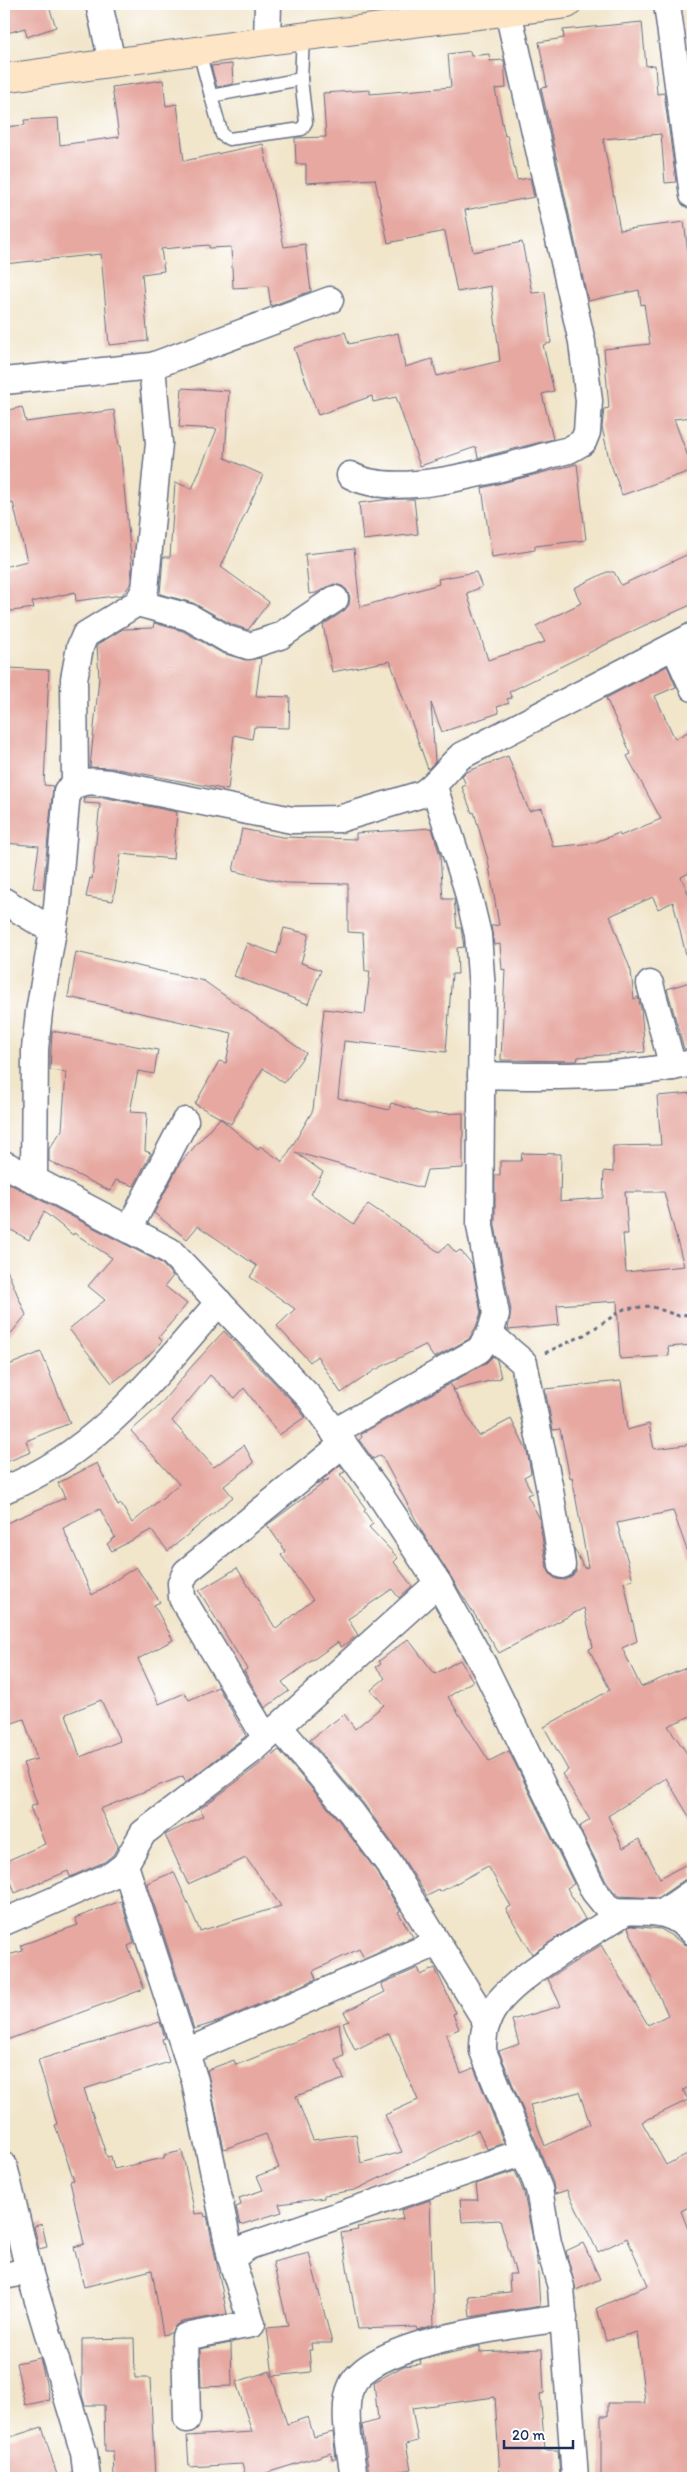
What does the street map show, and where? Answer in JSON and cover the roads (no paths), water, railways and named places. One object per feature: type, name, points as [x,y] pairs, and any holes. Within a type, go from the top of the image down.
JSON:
[{"type":"main road","points":[[4,78],[303,37],[403,14],[567,4]]},
{"type":"street","points":[[99,4],[112,62]]},
{"type":"street","points":[[267,41],[268,4]]},
{"type":"street","points":[[667,4],[693,195]]},
{"type":"street","points":[[350,475],[361,481],[400,486],[446,480],[569,450],[583,442],[587,432],[589,401],[582,342],[491,9]]},
{"type":"street","points":[[4,381],[152,366],[330,300]]},
{"type":"street","points":[[75,784],[74,679],[80,647],[85,635],[137,603],[145,590],[159,443],[152,366]]},
{"type":"street","points":[[137,603],[189,617],[227,640],[249,646],[280,636],[335,599]]},
{"type":"street","points":[[34,1180],[35,1049],[57,907],[66,791],[75,784],[88,780],[109,783],[292,820],[339,819],[422,794],[434,786],[448,767],[461,756],[684,641],[693,688]]},
{"type":"street","points":[[434,786],[466,885],[478,935],[482,990],[480,1226],[496,1314],[490,1334],[479,1350],[339,1438],[186,1572],[181,1583],[182,1598],[203,1635],[272,1733],[351,1812],[389,1864],[487,2023]]},
{"type":"street","points":[[4,901],[53,931]]},
{"type":"street","points":[[481,1075],[574,1077],[683,1065],[650,984]]},
{"type":"street","points":[[129,1230],[184,1121]]},
{"type":"street","points":[[4,1164],[170,1251],[310,1398],[438,1583],[484,1666],[594,1891],[607,1907],[614,1911],[664,1912],[681,1920],[693,1932]]},
{"type":"street","points":[[4,1490],[20,1483],[73,1452],[126,1409],[219,1302]]},
{"type":"street","points":[[490,1334],[524,1363],[550,1490],[562,1565]]},
{"type":"street","points":[[4,1922],[112,1875],[125,1865],[143,1833],[272,1733],[438,1583]]},
{"type":"street","points":[[125,1865],[195,2081],[231,2258],[252,2324],[185,2337],[187,2419]]},
{"type":"street","points":[[664,1912],[693,1892]]},
{"type":"street","points":[[575,2478],[561,2287],[548,2243],[539,2189],[483,2051],[484,2030],[495,2006],[522,1980],[626,1912]]},
{"type":"street","points":[[186,2052],[437,1943]]},
{"type":"street","points":[[231,2258],[249,2246],[524,2152]]},
{"type":"street","points":[[4,2166],[29,2271],[84,2453],[87,2478]]},
{"type":"street","points":[[4,2276],[29,2271]]},
{"type":"street","points":[[354,2478],[348,2430],[348,2394],[360,2374],[388,2355],[458,2334],[564,2318]]},
{"type":"lane","points":[[199,51],[222,135],[229,139],[302,129],[306,122],[301,79],[303,37]]},
{"type":"lane","points":[[211,96],[301,79]]}]
